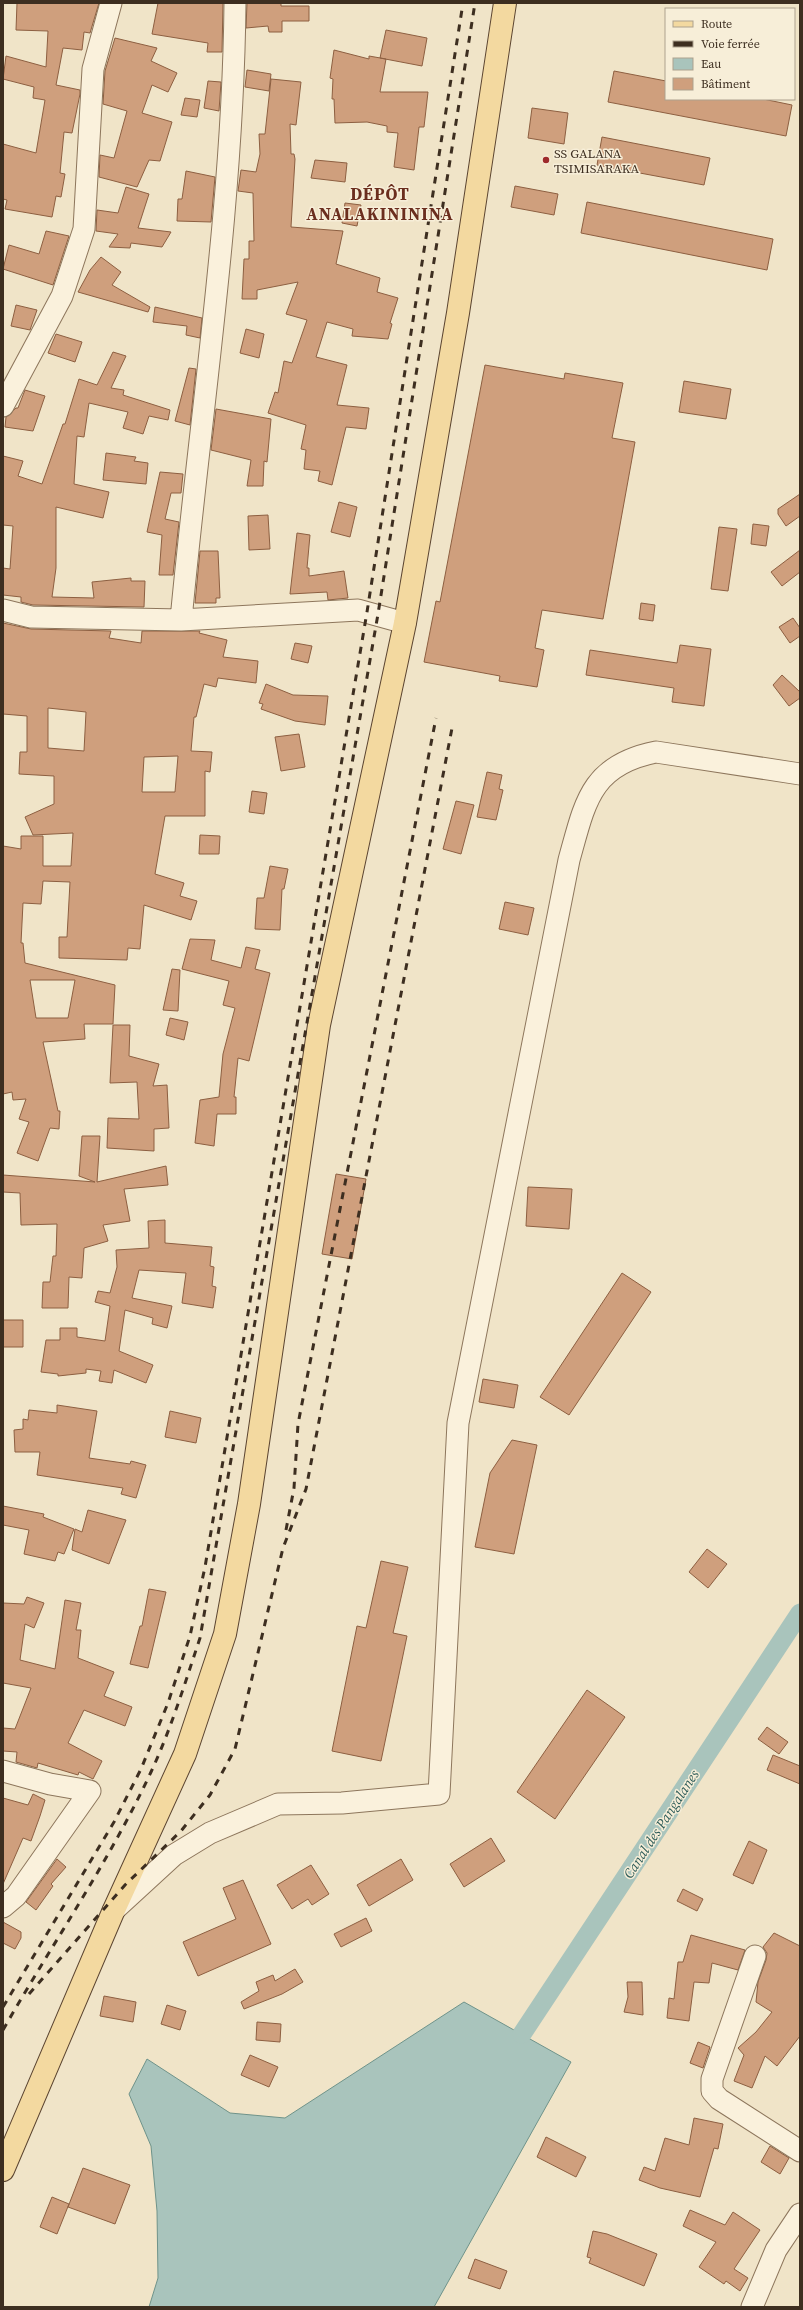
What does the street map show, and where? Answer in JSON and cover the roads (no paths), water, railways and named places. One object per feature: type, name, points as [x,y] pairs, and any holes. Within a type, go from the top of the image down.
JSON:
[{"type":"main road","points":[[3,2170],[113,1912],[185,1754],[225,1634],[249,1504],[319,1024],[405,623],[458,313],[506,3]]},
{"type":"street","points":[[3,406],[62,296],[84,229],[93,69],[111,3]]},
{"type":"street","points":[[181,620],[212,338],[232,116],[235,3]]},
{"type":"street","points":[[3,610],[31,617],[181,620],[358,610],[405,623]]},
{"type":"street","points":[[113,1912],[174,1855],[210,1834],[278,1804],[342,1803],[439,1794],[458,1423],[569,860],[588,797],[600,781],[616,767],[633,757],[656,752],[800,774]]},
{"type":"street","points":[[3,1771],[50,1784],[90,1791],[16,1896],[3,1906]]},
{"type":"street","points":[[755,1956],[712,2079],[712,2091],[718,2099],[800,2151]]},
{"type":"street","points":[[752,2307],[776,2250],[800,2214]]},
{"type":"water","points":[[464,2002],[571,2062],[434,2307],[149,2307],[158,2278],[157,2211],[151,2146],[129,2094],[147,2059],[230,2113],[285,2118]]},
{"type":"waterway","name":"Canal des Pangalanes","points":[[522,2034],[800,1613]]},
{"type":"railway","points":[[3,2007],[114,1822],[141,1769],[168,1703],[190,1636],[205,1567],[367,612],[463,3]]},
{"type":"railway","points":[[3,2030],[99,1871],[135,1805],[165,1739],[200,1638],[378,614],[475,3]]},
{"type":"railway","points":[[286,1530],[294,1488],[298,1424],[436,718]]},
{"type":"railway","points":[[29,1994],[125,1885],[181,1831],[210,1795],[235,1749],[283,1548],[306,1489],[453,723]]},
{"type":"place","name":"SS GALANA TSIMISARAKA","points":[[546,160]]},
{"type":"district","name":"DÉPÔT ANALAKINININA","points":[[380,204]]}]
